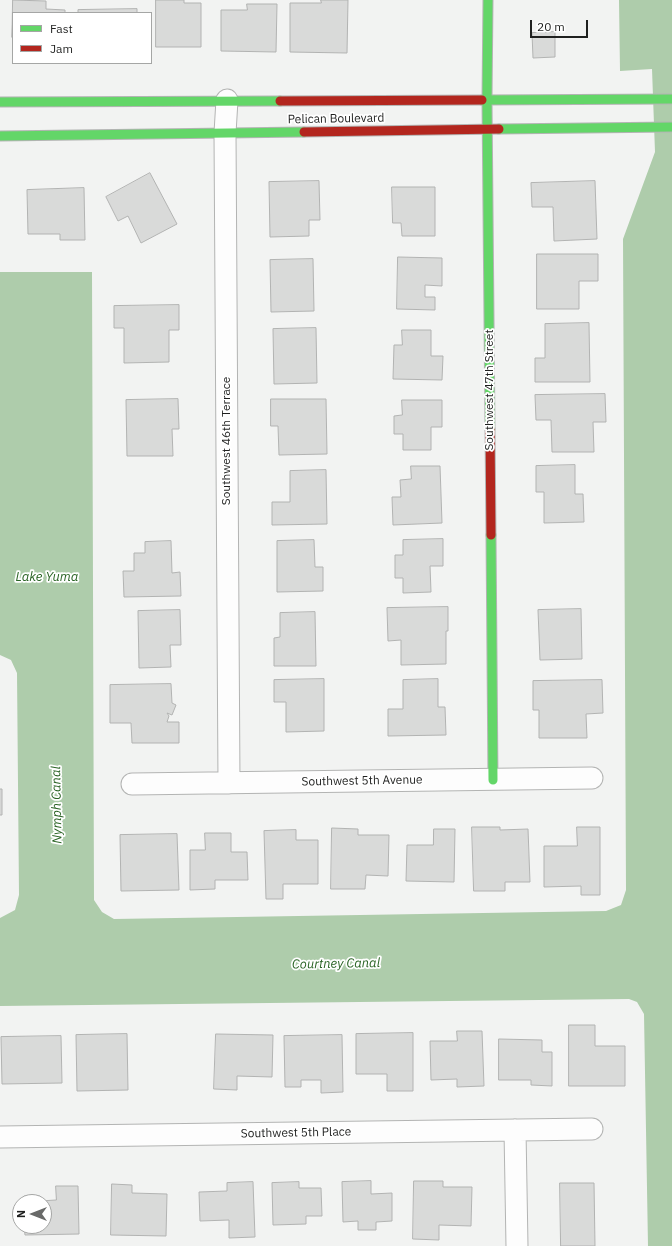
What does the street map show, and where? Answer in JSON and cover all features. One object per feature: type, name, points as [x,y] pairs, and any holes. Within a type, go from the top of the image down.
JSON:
[{"type":"street","name":"Southwest 47th Street","points":[[488,0],[487,100],[493,780]]},
{"type":"street","name":"Pelican Boulevard","points":[[0,102],[672,99]]},
{"type":"street","name":"Southwest 46th Terrace","points":[[227,100],[225,133],[230,782]]},
{"type":"street","name":"Pelican Boulevard","points":[[0,136],[488,128],[672,127]]},
{"type":"street","name":"Southwest 5th Avenue","points":[[132,784],[592,778]]},
{"type":"street","name":"Southwest 5th Place","points":[[0,1137],[592,1129]]},
{"type":"street","points":[[515,1130],[517,1246]]},
{"type":"water","points":[[619,0],[672,0],[672,1246],[648,1246],[644,1014],[637,1002],[629,999],[0,1006],[0,918],[15,910],[19,895],[17,673],[11,660],[0,655],[0,272],[92,272],[94,900],[102,912],[114,919],[606,911],[621,905],[626,890],[623,239],[655,152],[652,69],[620,71]]},
{"type":"building","points":[[13,0],[46,1],[46,9],[65,10],[65,12],[13,12]]},
{"type":"building","points":[[156,0],[184,0],[184,3],[201,3],[201,47],[156,47]]},
{"type":"building","points":[[321,0],[348,0],[347,53],[290,52],[290,3],[321,3]]},
{"type":"building","points":[[247,4],[277,4],[276,52],[221,51],[221,10],[247,10]]},
{"type":"building","points":[[137,9],[137,12],[78,12],[78,10]]},
{"type":"building","points":[[555,32],[555,57],[533,58],[532,33]]},
{"type":"building","points":[[150,173],[177,224],[141,243],[128,216],[118,221],[106,197]]},
{"type":"building","points":[[319,181],[320,220],[309,220],[309,236],[270,237],[269,182]]},
{"type":"building","points":[[595,181],[597,239],[554,241],[553,207],[532,207],[531,183]]},
{"type":"building","points":[[392,187],[435,187],[435,236],[402,236],[401,223],[393,223]]},
{"type":"building","points":[[84,188],[85,240],[60,240],[60,234],[28,234],[27,190]]},
{"type":"building","points":[[537,254],[598,254],[598,281],[579,281],[579,309],[537,309]]},
{"type":"building","points":[[398,257],[442,258],[442,286],[425,285],[425,297],[435,297],[435,310],[397,309]]},
{"type":"building","points":[[313,259],[314,311],[271,312],[270,260]]},
{"type":"building","points":[[179,305],[179,330],[169,330],[169,362],[124,363],[124,328],[114,328],[114,306]]},
{"type":"building","points":[[589,323],[590,382],[535,382],[535,358],[545,358],[545,324]]},
{"type":"building","points":[[316,328],[317,383],[274,384],[273,329]]},
{"type":"building","points":[[402,330],[431,330],[431,356],[443,356],[442,380],[393,379],[394,345],[402,345]]},
{"type":"building","points":[[605,394],[606,422],[593,422],[594,452],[552,452],[551,420],[536,420],[535,395]]},
{"type":"building","points":[[178,399],[179,429],[172,429],[173,456],[127,456],[126,400]]},
{"type":"building","points":[[271,399],[326,399],[327,454],[279,455],[278,426],[271,426]]},
{"type":"building","points":[[402,400],[442,400],[442,427],[431,427],[431,450],[403,450],[403,434],[394,434],[394,416],[402,415]]},
{"type":"building","points":[[575,465],[575,494],[583,494],[584,522],[544,523],[544,492],[536,492],[536,466]]},
{"type":"building","points":[[411,466],[440,466],[442,523],[393,525],[392,497],[401,497],[400,480],[411,479]]},
{"type":"building","points":[[326,470],[327,524],[272,525],[272,502],[290,502],[290,471]]},
{"type":"building","points":[[443,539],[443,566],[430,566],[431,592],[403,593],[403,578],[395,578],[395,555],[403,555],[403,540]]},
{"type":"building","points":[[314,540],[315,567],[323,567],[323,591],[277,592],[277,541]]},
{"type":"building","points":[[171,541],[172,573],[180,572],[181,596],[124,597],[123,571],[134,571],[134,553],[145,553],[145,542]]},
{"type":"building","points":[[448,607],[446,664],[401,665],[401,640],[388,641],[387,608]]},
{"type":"building","points":[[581,609],[582,659],[540,660],[538,610]]},
{"type":"building","points":[[180,610],[181,645],[170,645],[171,667],[139,668],[138,611]]},
{"type":"building","points":[[315,612],[316,666],[274,666],[274,638],[280,637],[280,613]]},
{"type":"building","points":[[324,679],[324,731],[286,732],[286,702],[274,702],[274,680]]},
{"type":"building","points":[[438,679],[438,707],[445,707],[446,735],[388,736],[388,709],[403,709],[403,680]]},
{"type":"building","points":[[602,680],[603,713],[586,714],[587,738],[539,738],[539,710],[533,710],[533,681]]},
{"type":"building","points":[[171,684],[172,703],[176,705],[172,715],[167,713],[169,716],[167,722],[179,722],[179,743],[132,743],[131,723],[110,723],[110,685]]},
{"type":"building","points":[[0,789],[2,789],[2,815],[0,815]]},
{"type":"building","points":[[472,827],[500,827],[500,830],[528,829],[530,882],[505,882],[505,891],[474,891]]},
{"type":"building","points":[[577,827],[600,827],[600,895],[581,895],[581,886],[544,887],[544,846],[577,846]]},
{"type":"building","points":[[332,828],[358,829],[358,835],[389,835],[388,876],[366,875],[365,889],[331,889]]},
{"type":"building","points":[[434,829],[455,829],[454,882],[406,881],[407,845],[433,845]]},
{"type":"building","points":[[296,830],[296,840],[318,840],[318,884],[283,884],[283,899],[266,899],[264,831]]},
{"type":"building","points":[[205,833],[231,833],[231,852],[247,852],[248,880],[215,880],[215,889],[190,890],[190,850],[205,850]]},
{"type":"building","points":[[177,834],[179,890],[121,891],[120,835]]},
{"type":"building","points":[[569,1025],[595,1025],[595,1046],[625,1046],[625,1086],[569,1086]]},
{"type":"building","points":[[457,1031],[482,1031],[484,1086],[457,1087],[457,1079],[431,1080],[430,1041],[457,1041]]},
{"type":"building","points":[[413,1033],[413,1091],[387,1091],[387,1074],[356,1074],[356,1034]]},
{"type":"building","points":[[127,1034],[128,1090],[77,1091],[76,1035]]},
{"type":"building","points":[[216,1034],[273,1035],[272,1077],[237,1076],[237,1090],[214,1089]]},
{"type":"building","points":[[342,1035],[343,1092],[321,1093],[321,1080],[301,1080],[301,1087],[285,1087],[284,1036]]},
{"type":"building","points":[[61,1036],[62,1083],[2,1084],[1,1037]]},
{"type":"building","points":[[499,1039],[542,1040],[542,1052],[552,1052],[552,1086],[531,1085],[531,1080],[499,1080]]},
{"type":"building","points":[[371,1181],[371,1194],[392,1193],[392,1221],[376,1222],[376,1230],[358,1230],[358,1221],[343,1222],[342,1182]]},
{"type":"building","points":[[414,1181],[443,1181],[443,1187],[472,1187],[471,1226],[439,1225],[439,1240],[413,1239]]},
{"type":"building","points":[[253,1182],[255,1237],[229,1238],[229,1220],[200,1221],[199,1192],[227,1191],[227,1183]]},
{"type":"building","points":[[299,1182],[299,1188],[321,1188],[322,1216],[306,1216],[306,1224],[273,1225],[272,1183]]},
{"type":"building","points":[[560,1183],[594,1183],[595,1246],[561,1246]]},
{"type":"building","points":[[112,1184],[132,1185],[132,1193],[167,1194],[166,1236],[111,1235]]},
{"type":"building","points":[[56,1186],[78,1186],[79,1234],[25,1235],[52,1234],[52,1200],[56,1200]]},
{"type":"traffic: fast","points":[[488,0],[487,100],[490,429]]},
{"type":"traffic: fast","points":[[482,100],[672,99]]},
{"type":"traffic: fast","points":[[0,102],[280,101]]},
{"type":"traffic: fast","points":[[499,129],[672,127]]},
{"type":"traffic: fast","points":[[0,136],[304,132]]},
{"type":"traffic: fast","points":[[491,535],[493,780]]},
{"type":"traffic: jam","points":[[280,101],[482,100]]},
{"type":"traffic: jam","points":[[304,132],[499,129]]},
{"type":"traffic: jam","points":[[490,429],[491,535]]},
{"type":"water label","name":"Lake Yuma","points":[[47,577]]},
{"type":"water label","name":"Nymph Canal","points":[[57,805]]},
{"type":"water label","name":"Courtney Canal","points":[[336,964]]}]
